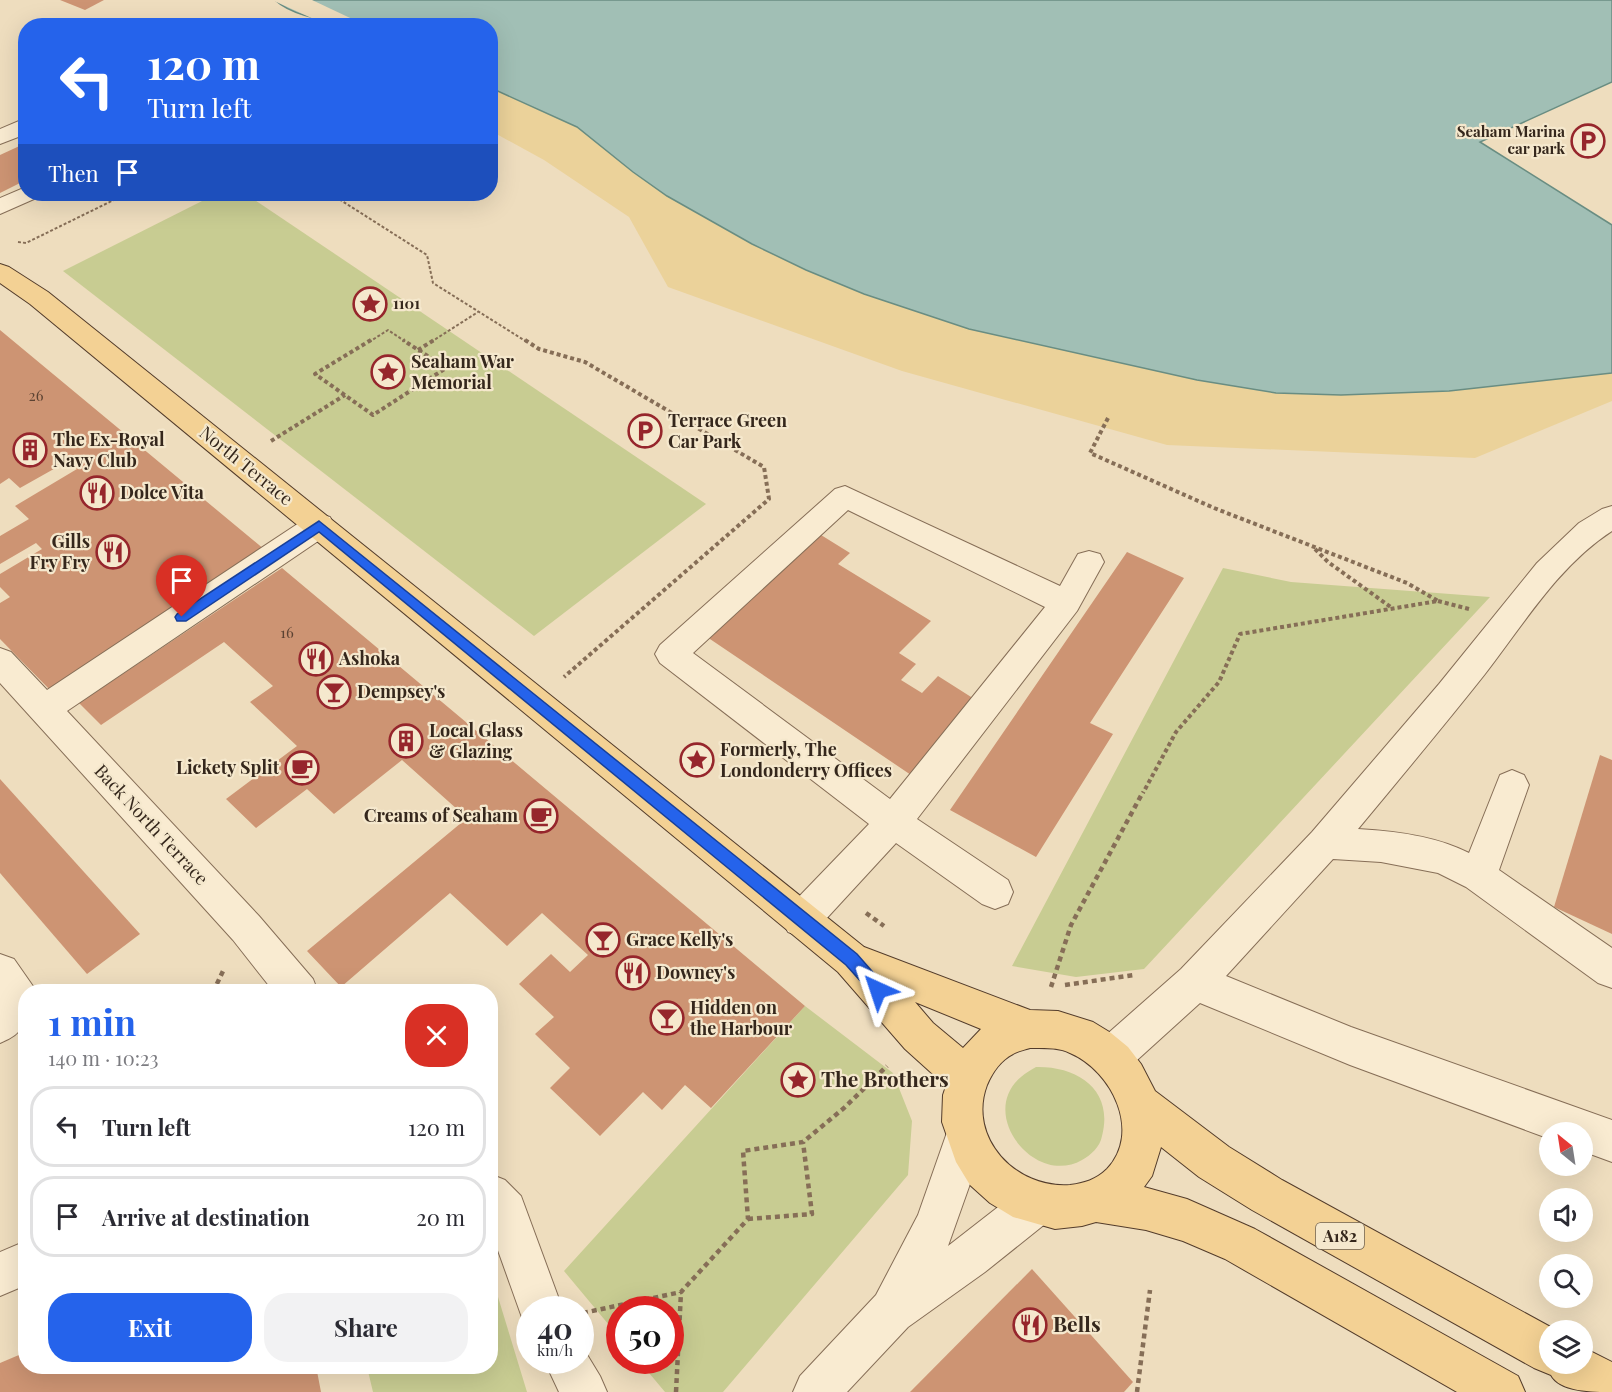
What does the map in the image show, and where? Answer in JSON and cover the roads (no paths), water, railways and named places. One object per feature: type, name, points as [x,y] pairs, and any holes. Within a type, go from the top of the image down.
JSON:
[{"type":"main road","name":"North Terrace","points":[[0,272],[39,298],[851,959],[919,1036],[968,1078]]},
{"type":"main road","name":"North Terrace","points":[[851,959],[1030,1029]]},
{"type":"main road","points":[[1030,1029],[1058,1030],[1086,1040],[1111,1057],[1128,1079],[1140,1105],[1142,1133],[1137,1161],[1122,1184],[1097,1201],[1068,1209],[1035,1205],[1005,1191],[980,1165],[966,1136],[961,1106],[968,1078],[982,1054],[1004,1037],[1030,1029]]},
{"type":"main road","name":"A182","points":[[1140,1105],[1214,1162],[1267,1195],[1539,1347]]},
{"type":"main road","points":[[1097,1201],[1146,1209],[1187,1220],[1240,1244],[1502,1392]]},
{"type":"main road","points":[[1588,1374],[1612,1387]]},
{"type":"street","points":[[0,137],[18,129]]},
{"type":"street","points":[[0,207],[18,198]]},
{"type":"street","points":[[995,892],[894,822],[670,654],[845,496],[1066,603]]},
{"type":"street","points":[[1111,1057],[1195,982],[1325,843],[1451,693],[1548,571],[1590,531],[1612,517]]},
{"type":"street","points":[[44,709],[319,525]]},
{"type":"street","points":[[801,920],[894,822],[1066,603],[1089,562]]},
{"type":"street","name":"Back North Terrace","points":[[0,661],[246,928],[292,984]]},
{"type":"street","points":[[1479,876],[1512,785]]},
{"type":"street","points":[[1325,843],[1381,846],[1444,858],[1479,876],[1612,970]]},
{"type":"street","points":[[0,972],[18,995]]},
{"type":"street","points":[[1195,982],[1350,1046],[1612,1141]]},
{"type":"street","points":[[0,1024],[18,1003]]},
{"type":"street","points":[[892,1311],[936,1225],[966,1136]]},
{"type":"street","points":[[498,1203],[506,1211],[536,1296]]},
{"type":"street","points":[[816,1392],[892,1311],[970,1257],[1035,1205]]},
{"type":"street","points":[[0,1274],[18,1266]]},
{"type":"street","points":[[574,1374],[584,1392]]},
{"type":"water","points":[[275,0],[1612,0],[1612,82],[1480,142],[1612,225],[1612,373],[1449,391],[1341,395],[1276,393],[1197,380],[969,329],[864,294],[752,244],[667,196],[577,127],[498,91],[498,18],[314,18],[293,11]]},
{"type":"place","name":"Seaham Marina car park","points":[[1588,141]]},
{"type":"place","name":"1101","points":[[370,304]]},
{"type":"place","name":"Seaham War Memorial","points":[[388,372]]},
{"type":"place","name":"Terrace Green Car Park","points":[[645,431]]},
{"type":"place","name":"The Ex-Royal Navy Club","points":[[30,450]]},
{"type":"place","name":"Dolce Vita","points":[[97,493]]},
{"type":"place","name":"Gills Fry Fry","points":[[113,552]]},
{"type":"place","name":"Ashoka","points":[[316,659]]},
{"type":"place","name":"Dempsey's","points":[[334,692]]},
{"type":"place","name":"Local Glass & Glazing","points":[[406,741]]},
{"type":"place","name":"Formerly, The Londonderry Offices","points":[[697,760]]},
{"type":"place","name":"Lickety Split","points":[[302,768]]},
{"type":"place","name":"Creams of Seaham","points":[[541,816]]},
{"type":"place","name":"Grace Kelly's","points":[[603,940]]},
{"type":"place","name":"Downey's","points":[[633,973]]},
{"type":"place","name":"Hidden on the Harbour","points":[[667,1018]]},
{"type":"place","name":"The Brothers","points":[[798,1080]]},
{"type":"place","name":"Bells","points":[[1030,1325]]}]
